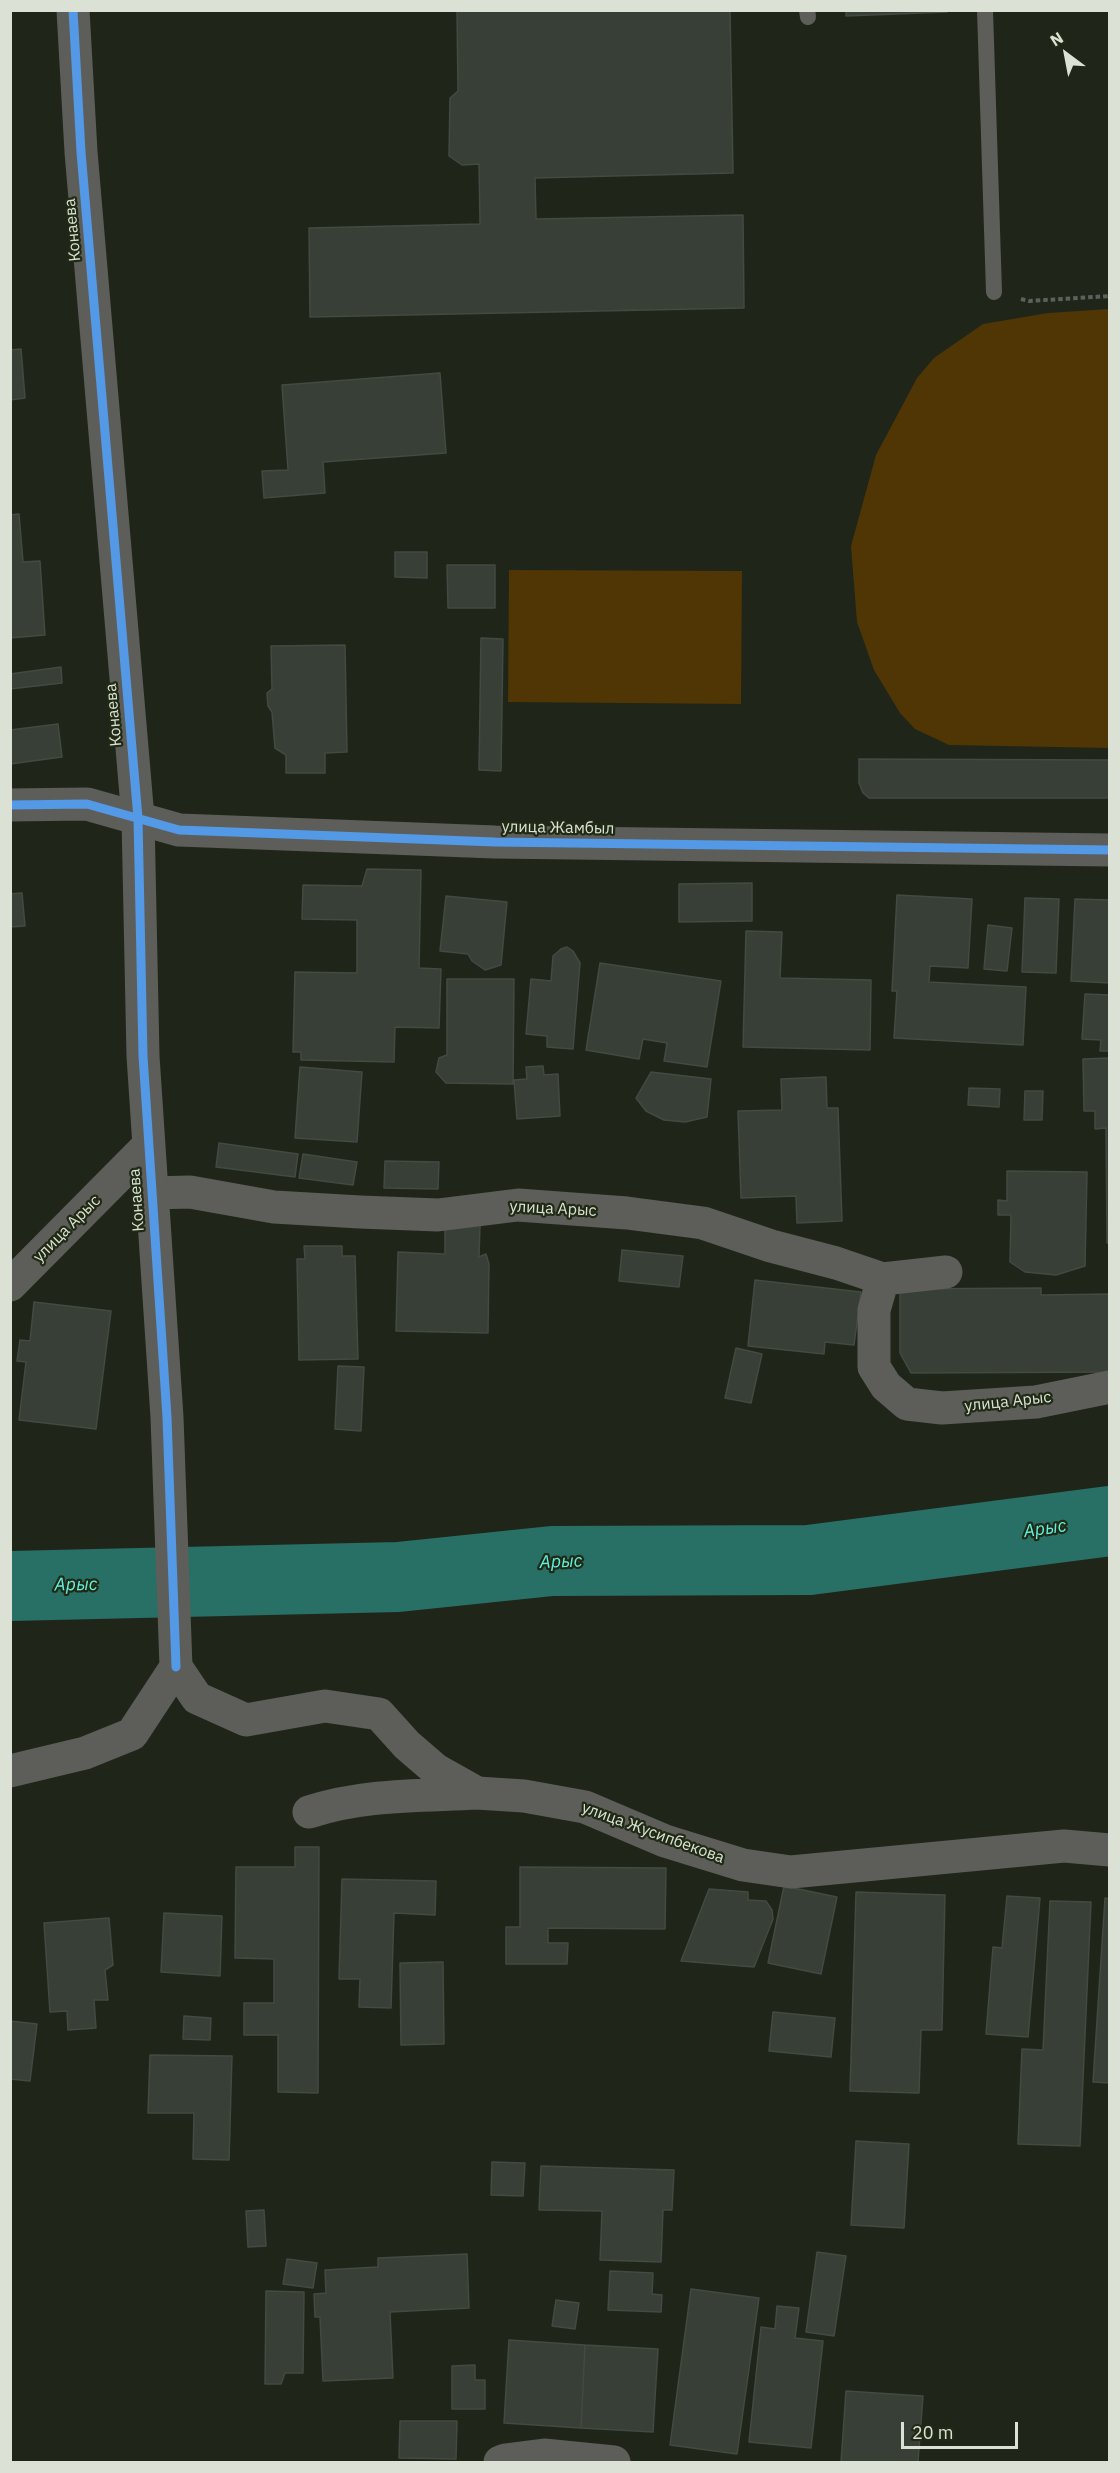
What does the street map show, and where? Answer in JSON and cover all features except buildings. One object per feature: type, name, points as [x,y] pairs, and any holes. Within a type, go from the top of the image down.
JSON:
[{"type":"street","name":"Конаева","points":[[73,10],[81,152],[138,818],[142,1056],[167,1418],[176,1667]]},
{"type":"street","name":"улица Жамбыл","points":[[10,805],[87,804],[179,830],[495,842],[1110,850]]},
{"type":"street","name":"улица Арыс","points":[[10,1285],[148,1146]]},
{"type":"street","name":"улица Арыс","points":[[151,1193],[190,1192],[274,1207],[360,1212],[438,1215],[518,1205],[627,1213],[703,1223],[883,1279],[946,1272]]},
{"type":"street","name":"улица Арыс","points":[[883,1279],[874,1310],[874,1367],[886,1386],[907,1404],[942,1408],[1036,1402],[1110,1388]]},
{"type":"street","points":[[10,1771],[85,1753],[132,1734],[176,1667]]},
{"type":"street","name":"улица Жусипбекова","points":[[176,1667],[196,1698],[246,1720],[325,1706],[379,1714],[407,1745],[436,1770],[477,1793],[524,1796],[585,1807],[665,1841],[742,1865],[791,1872],[1064,1846],[1110,1850]]},
{"type":"street","points":[[309,1812],[332,1804],[368,1798],[477,1793]]},
{"type":"street","points":[[500,2463],[505,2460],[544,2455],[614,2463]]},
{"type":"lane","points":[[985,10],[994,292]]},
{"type":"path","points":[[994,292],[1029,301],[1110,296]]},
{"type":"shaded area","points":[[1109,309],[1109,748],[949,745],[915,729],[900,713],[874,670],[857,622],[851,546],[876,455],[917,378],[934,358],[983,324],[1048,313]]},
{"type":"shaded area","points":[[509,570],[742,571],[741,704],[508,702]]},
{"type":"waterway","name":"Арыс","points":[[10,1586],[398,1577],[552,1561],[809,1560],[1110,1521]]},
{"type":"cycle path","points":[[73,10],[81,152],[138,818],[143,1056],[167,1417],[176,1667]]},
{"type":"cycle path","points":[[10,805],[87,804],[179,830],[495,842],[1110,850]]}]
